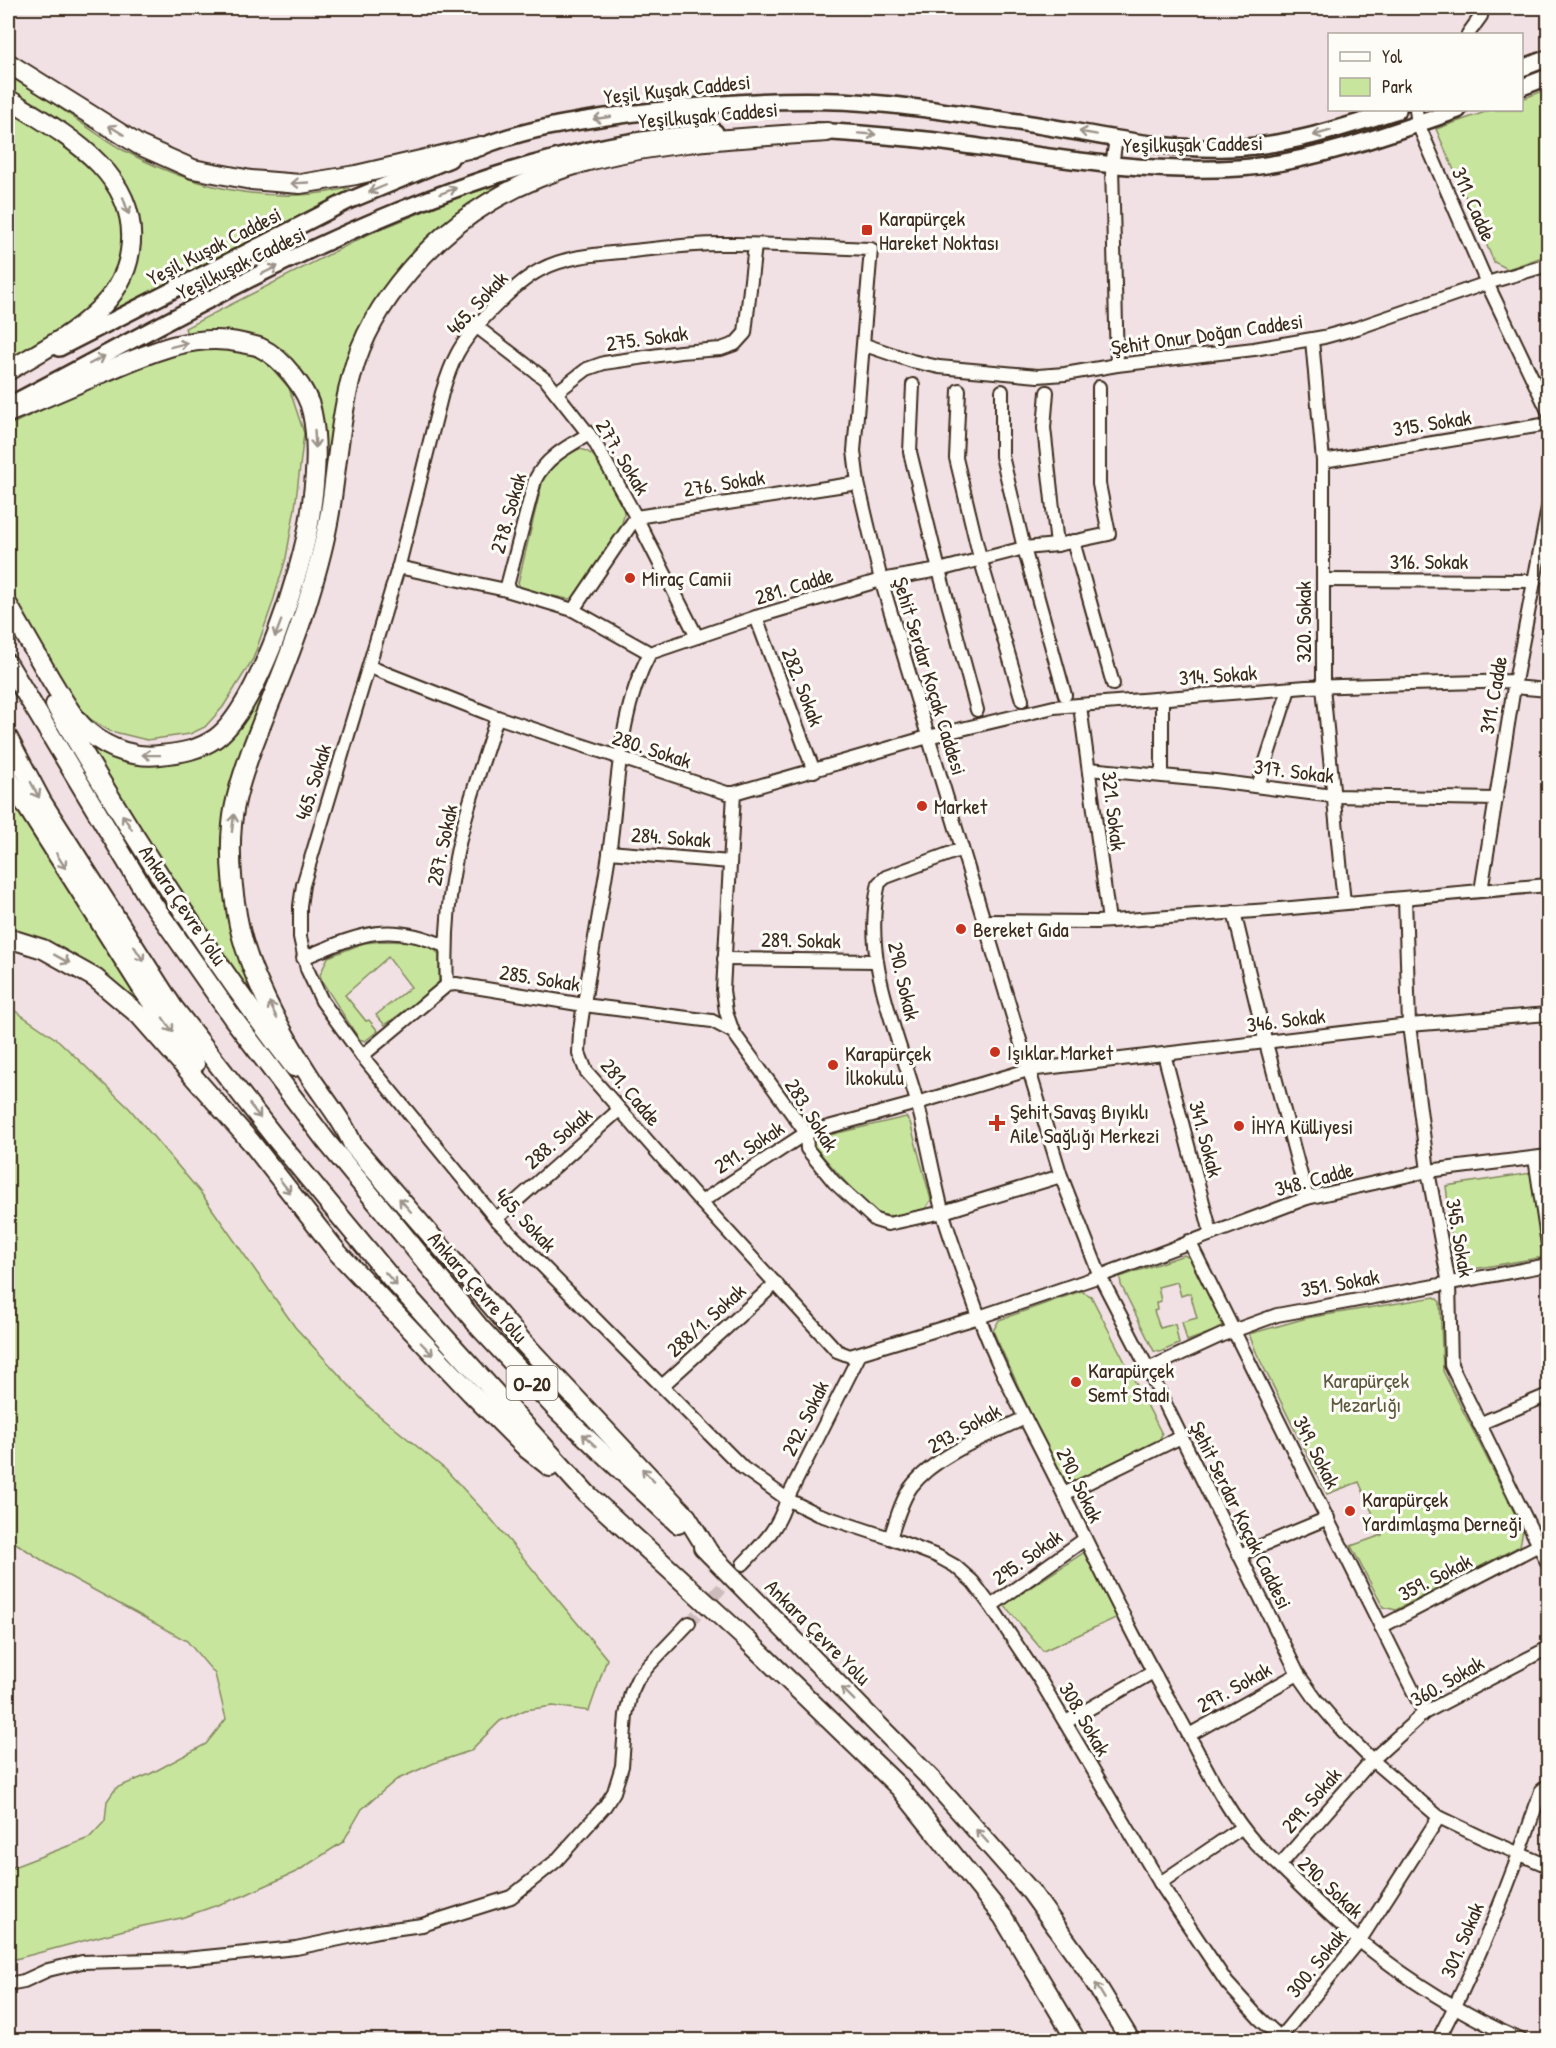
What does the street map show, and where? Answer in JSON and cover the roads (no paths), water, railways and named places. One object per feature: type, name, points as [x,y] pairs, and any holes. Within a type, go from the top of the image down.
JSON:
[{"type":"highway","points":[[8,63],[139,145],[194,169],[251,180],[300,184],[356,175],[481,146]]},
{"type":"highway","points":[[8,99],[77,145],[107,171],[125,202],[132,237],[124,275],[97,312],[8,373]]},
{"type":"highway","points":[[353,1145],[346,1128],[311,1078],[278,1022],[253,969],[237,919],[231,869],[232,823],[243,774],[266,711],[298,636],[318,571],[330,513],[343,415],[352,370],[370,326],[396,286],[440,238],[473,212],[520,185],[580,162],[622,152],[705,141],[827,132]]},
{"type":"highway","points":[[8,413],[153,352],[186,343],[212,340],[234,342],[261,348],[291,372],[304,391],[312,411],[316,443],[310,518],[289,600],[259,677],[242,711],[217,737],[187,752],[150,756],[121,752],[90,734],[66,704],[8,605]]},
{"type":"highway","points":[[8,623],[98,778],[248,1008],[353,1145],[522,1341],[687,1518],[710,1554]]},
{"type":"highway","name":"Ankara Çevre Yolu","points":[[8,664],[148,897],[232,1017],[326,1141],[488,1336],[558,1410],[710,1554],[933,1781],[1031,1892],[1088,1971],[1130,2040]]},
{"type":"highway","name":"O-20","points":[[8,738],[42,802],[173,1007],[276,1139],[390,1278],[587,1494],[749,1642],[899,1787],[1003,1917],[1076,2040]]},
{"type":"highway","points":[[8,777],[143,990],[251,1142],[338,1253],[401,1322],[527,1449],[587,1494]]},
{"type":"highway","points":[[8,938],[43,949],[95,978],[139,1015],[251,1142]]},
{"type":"main road","points":[[1523,67],[1548,58]]},
{"type":"main road","points":[[1523,86],[1548,77]]},
{"type":"main road","name":"Yeşil Kuşak Caddesi","points":[[8,373],[348,201],[481,146],[567,122],[697,105],[778,100],[891,105],[1116,138],[1207,148],[1270,145],[1320,134],[1395,111]]},
{"type":"main road","name":"Yeşilkuşak Caddesi","points":[[8,406],[271,269],[406,208],[478,181],[610,146],[676,135],[761,130],[827,132],[946,142],[1112,166],[1204,169],[1271,164],[1304,158],[1417,117],[1452,111]]},
{"type":"street","points":[[1469,33],[1481,16],[1482,8]]},
{"type":"street","name":"311. Cadde","points":[[1417,117],[1487,284],[1548,411]]},
{"type":"street","points":[[1116,138],[1112,166],[1116,365]]},
{"type":"street","name":"465. Sokak","points":[[787,1500],[743,1468],[496,1219],[362,1056],[322,1001],[303,958],[299,921],[303,885],[399,567],[442,393],[457,353],[477,327],[528,278],[554,264],[589,255],[708,244],[871,249]]},
{"type":"street","name":"275. Sokak","points":[[556,392],[593,367],[655,356],[729,347],[745,333],[754,244]]},
{"type":"street","name":"Şehit Serdar Koçak Caddesi","points":[[871,249],[865,345],[854,438],[858,483],[881,580],[1028,1070],[1061,1176],[1100,1276],[1298,1674],[1327,1714],[1372,1760],[1439,1816],[1548,1866]]},
{"type":"street","name":"Şehit Onur Doğan Caddesi","points":[[865,345],[924,364],[1014,374],[1065,374],[1116,365],[1243,351],[1312,340],[1358,328],[1487,284],[1548,266]]},
{"type":"street","name":"277. Sokak","points":[[477,327],[530,366],[556,392],[589,434],[602,453],[697,637]]},
{"type":"street","name":"320. Sokak","points":[[1312,340],[1323,461],[1323,687],[1344,903]]},
{"type":"street","points":[[913,385],[910,452],[977,710]]},
{"type":"street","name":"281. Cadde","points":[[860,1354],[850,1356],[837,1351],[593,1081],[582,1062],[579,1053],[584,1005],[629,709],[650,653],[756,617],[881,580],[939,570],[1024,548],[1057,545],[1109,534],[1099,484],[1099,387]]},
{"type":"street","points":[[959,390],[956,458],[980,558],[1022,700]]},
{"type":"street","points":[[1002,391],[1002,456],[1024,548],[1065,694]]},
{"type":"street","points":[[1047,392],[1044,428],[1057,545]]},
{"type":"street","name":"315. Sokak","points":[[1323,461],[1548,424]]},
{"type":"street","name":"278. Sokak","points":[[506,590],[539,472],[551,459],[589,434]]},
{"type":"street","name":"276. Sokak","points":[[636,517],[858,483]]},
{"type":"street","name":"311. Cadde","points":[[1481,891],[1514,684],[1548,508]]},
{"type":"street","points":[[573,610],[636,517]]},
{"type":"street","points":[[1072,541],[1113,684]]},
{"type":"street","points":[[399,567],[506,590],[573,610],[650,653]]},
{"type":"street","name":"316. Sokak","points":[[1323,580],[1534,581]]},
{"type":"street","name":"282. Sokak","points":[[756,617],[814,771]]},
{"type":"street","name":"280. Sokak","points":[[370,667],[497,717],[716,790],[734,793],[928,737]]},
{"type":"street","name":"314. Sokak","points":[[928,737],[1054,707],[1289,689],[1514,684],[1548,690]]},
{"type":"street","points":[[1258,786],[1289,689]]},
{"type":"street","points":[[1162,699],[1162,776]]},
{"type":"street","name":"321. Sokak","points":[[1080,706],[1109,921]]},
{"type":"street","name":"287. Sokak","points":[[447,985],[445,946],[456,855],[497,717]]},
{"type":"street","name":"317. Sokak","points":[[1089,769],[1333,796],[1496,799]]},
{"type":"street","name":"283. Sokak","points":[[734,793],[723,999],[733,1032],[806,1133],[807,1149],[834,1182],[875,1220],[888,1224],[943,1212],[1061,1176]]},
{"type":"street","name":"290. Sokak","points":[[962,849],[879,882],[874,939],[876,961],[917,1103],[943,1212],[979,1317],[1025,1418],[1153,1672],[1241,1828],[1360,1940],[1409,1978],[1455,2008],[1521,2040]]},
{"type":"street","name":"284. Sokak","points":[[609,852],[730,861]]},
{"type":"street","points":[[985,921],[1109,921],[1548,885]]},
{"type":"street","name":"345. Sokak","points":[[1405,898],[1409,1025],[1428,1171],[1449,1284],[1451,1365],[1548,1564]]},
{"type":"street","points":[[1234,912],[1307,1198]]},
{"type":"street","points":[[303,958],[344,941],[380,932],[408,932],[427,937],[445,946]]},
{"type":"street","name":"289. Sokak","points":[[724,958],[876,961]]},
{"type":"street","name":"285. Sokak","points":[[447,985],[456,984],[584,1005],[712,1020],[733,1032]]},
{"type":"street","points":[[362,1056],[447,985]]},
{"type":"street","points":[[712,1020],[720,1009],[723,999]]},
{"type":"street","name":"346. Sokak","points":[[1028,1070],[1409,1025],[1548,1014]]},
{"type":"street","name":"341. Sokak","points":[[1164,1054],[1210,1233]]},
{"type":"street","name":"291. Sokak","points":[[701,1203],[806,1133],[1028,1070]]},
{"type":"street","name":"288. Sokak","points":[[496,1219],[619,1110]]},
{"type":"street","name":"348. Cadde","points":[[1100,1276],[1307,1198],[1428,1171],[1548,1156]]},
{"type":"street","points":[[1534,1158],[1548,1245]]},
{"type":"street","name":"349. Sokak","points":[[1189,1241],[1329,1518],[1424,1713]]},
{"type":"street","name":"351. Sokak","points":[[1148,1369],[1235,1330],[1277,1315],[1548,1265]]},
{"type":"street","points":[[860,1354],[1100,1276]]},
{"type":"street","name":"288/1. Sokak","points":[[662,1386],[776,1283]]},
{"type":"street","name":"292. Sokak","points":[[743,1564],[775,1530],[787,1500],[860,1354]]},
{"type":"street","points":[[1479,1424],[1548,1395]]},
{"type":"street","name":"293. Sokak","points":[[890,1538],[904,1500],[910,1488],[920,1477],[951,1455],[1025,1418]]},
{"type":"street","points":[[1064,1494],[1181,1437]]},
{"type":"street","name":"308. Sokak","points":[[787,1500],[817,1514],[937,1556],[955,1566],[973,1582],[1066,1722],[1160,1883],[1227,1983],[1280,2040]]},
{"type":"street","points":[[1239,1555],[1329,1518]]},
{"type":"street","name":"295. Sokak","points":[[991,1606],[1085,1539]]},
{"type":"street","name":"359. Sokak","points":[[1381,1627],[1539,1545]]},
{"type":"street","points":[[8,1984],[24,1981],[48,1970],[82,1962],[185,1959],[296,1948],[378,1931],[422,1925],[511,1897],[556,1861],[605,1806],[614,1792],[622,1766],[627,1704],[631,1693],[643,1671],[689,1623]]},
{"type":"street","name":"360. Sokak","points":[[1372,1760],[1424,1713],[1548,1648]]},
{"type":"street","points":[[1066,1722],[1153,1672]]},
{"type":"street","name":"297. Sokak","points":[[1189,1735],[1298,1674]]},
{"type":"street","name":"299. Sokak","points":[[1280,1865],[1372,1760]]},
{"type":"street","name":"301. Sokak","points":[[1438,2040],[1455,2008],[1520,1854],[1541,1791],[1548,1785]]},
{"type":"street","name":"300. Sokak","points":[[1280,2040],[1360,1940],[1439,1816]]},
{"type":"street","points":[[1160,1883],[1241,1828]]},
{"type":"tunnel","points":[[689,1623],[737,1571]]},
{"type":"place","name":"Karapürçek Hareket Noktası","points":[[867,230]]},
{"type":"place","name":"Miraç Camii","points":[[630,578]]},
{"type":"place","name":"Market","points":[[922,806]]},
{"type":"place","name":"Bereket Gıda","points":[[961,929]]},
{"type":"place","name":"Işıklar Market","points":[[995,1052]]},
{"type":"place","name":"Karapürçek İlkokulu","points":[[833,1065]]},
{"type":"place","name":"Şehit Savaş Bıyıklı Aile Sağlığı Merkezi","points":[[997,1123]]},
{"type":"place","name":"İHYA Külliyesi","points":[[1239,1126]]},
{"type":"place","name":"Karapürçek Semt Stadı","points":[[1076,1382]]},
{"type":"place","name":"Karapürçek Yardımlaşma Derneği","points":[[1350,1511]]},
{"type":"park label","name":"Karapürçek Mezarlığı","points":[[1366,1392]]}]
